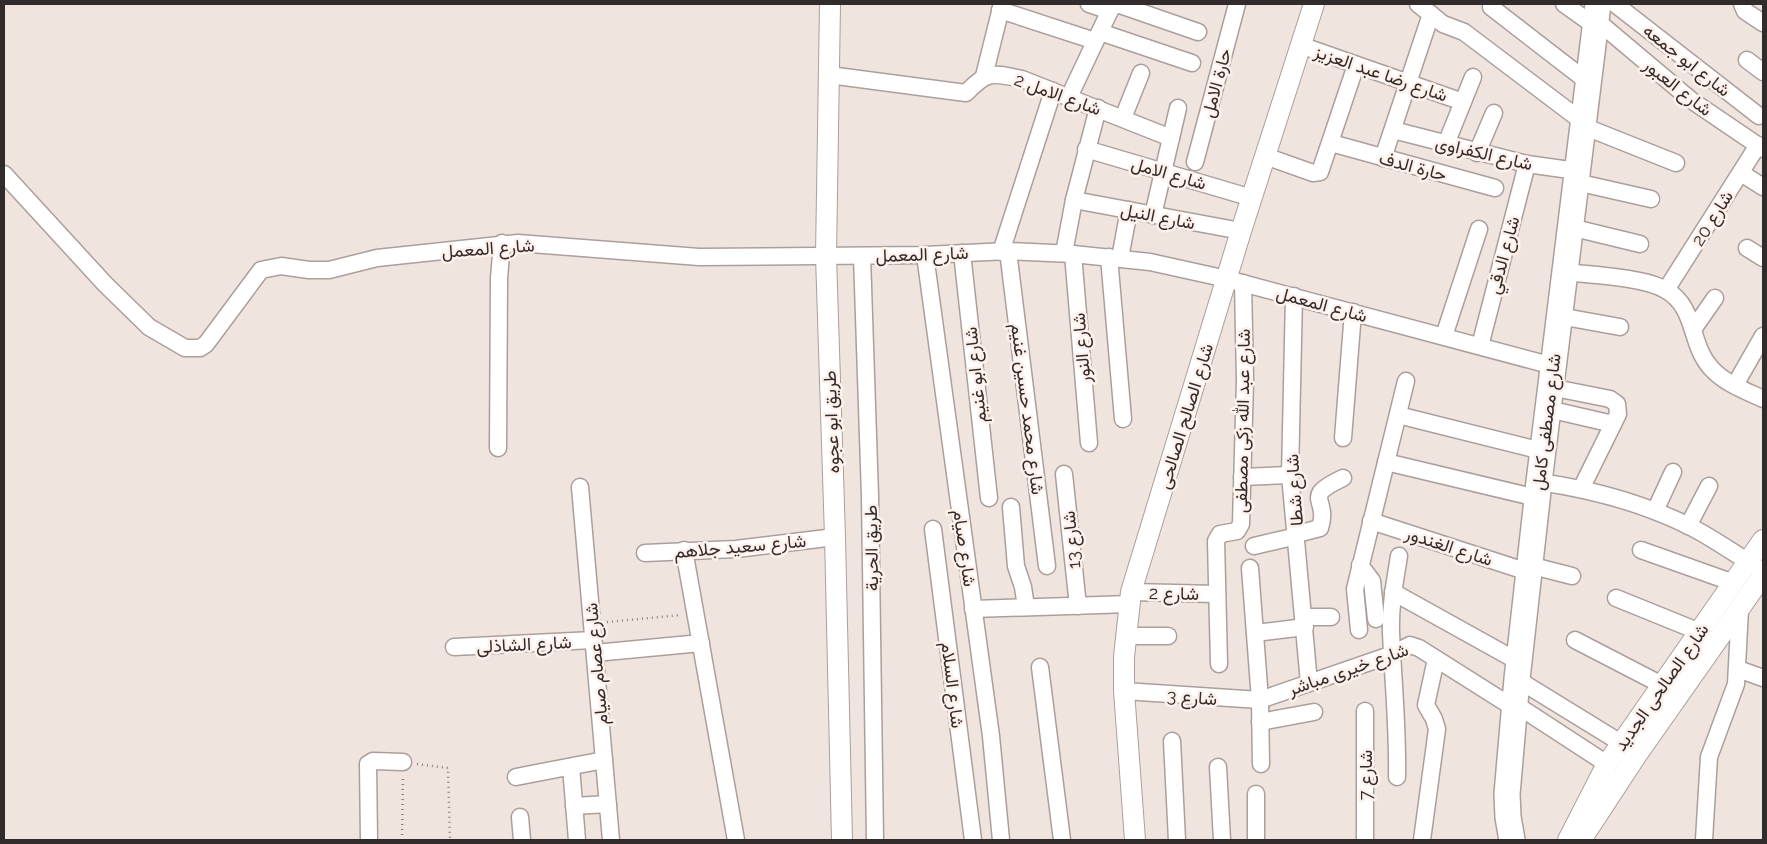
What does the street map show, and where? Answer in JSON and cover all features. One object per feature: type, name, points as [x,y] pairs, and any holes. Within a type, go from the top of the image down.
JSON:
[{"type":"main road","name":"شارع مصطفى كامل","points":[[1512,840],[1507,794],[1514,706],[1542,451],[1596,17]]},
{"type":"street","name":"طريق ابو عجوه","points":[[830,4],[826,256],[842,840]]},
{"type":"street","points":[[1089,4],[1113,6],[1198,32]]},
{"type":"street","name":"حارة الامل","points":[[1195,162],[1238,4]]},
{"type":"street","name":"شارع الصالح الصالحى","points":[[1132,837],[1124,691],[1125,636],[1130,598],[1235,281],[1242,231],[1314,4]]},
{"type":"street","name":"شارع العبور","points":[[1564,4],[1596,17],[1690,100],[1761,147]]},
{"type":"street","name":"شارع ابو جمعه","points":[[1615,4],[1761,113]]},
{"type":"street","points":[[1742,4],[1745,11],[1763,23]]},
{"type":"street","points":[[1069,97],[1113,6]]},
{"type":"street","points":[[829,75],[966,93],[984,76],[1001,7],[1192,63]]},
{"type":"street","points":[[1491,7],[1588,82]]},
{"type":"street","points":[[1383,158],[1408,83],[1425,9],[1443,24],[1464,32],[1583,124],[1676,163]]},
{"type":"street","name":"شارع رضا عبد العزيز","points":[[1300,45],[1463,102]]},
{"type":"street","points":[[1747,60],[1763,72]]},
{"type":"street","points":[[1265,156],[1318,173],[1322,169],[1356,64]]},
{"type":"street","points":[[1123,118],[1141,73]]},
{"type":"street","name":"شارع الامل 2","points":[[984,76],[998,74],[1022,79],[1171,138]]},
{"type":"street","points":[[1446,144],[1473,77]]},
{"type":"street","points":[[1005,252],[1053,91]]},
{"type":"street","name":"شارع النور","points":[[1089,442],[1069,253],[1074,200],[1098,108]]},
{"type":"street","points":[[1153,215],[1178,108]]},
{"type":"street","points":[[1477,153],[1494,113]]},
{"type":"street","points":[[1744,136],[1761,113]]},
{"type":"street","name":"شارع الكفراوى","points":[[1393,130],[1576,177],[1651,199]]},
{"type":"street","name":"حارة الدف","points":[[1331,143],[1495,188]]},
{"type":"street","name":"شارع 20","points":[[1666,290],[1741,173],[1761,147]]},
{"type":"street","name":"شارع الامل","points":[[1086,149],[1252,198]]},
{"type":"street","name":"شارع الدقي","points":[[1480,346],[1527,164]]},
{"type":"street","points":[[1741,173],[1763,187]]},
{"type":"street","name":"شارع المعمل","points":[[4,174],[117,297],[149,327],[185,348],[200,348],[206,344],[261,270],[281,266],[309,270],[329,270],[377,258],[502,243],[536,244],[685,257],[862,256],[1005,252],[1069,253],[1115,258],[1235,281],[1480,346],[1550,387]]},
{"type":"street","name":"شارع النيل","points":[[1074,200],[1242,231]]},
{"type":"street","points":[[1123,419],[1115,258],[1129,210]]},
{"type":"street","points":[[1570,227],[1640,244]]},
{"type":"street","points":[[1444,336],[1479,229]]},
{"type":"street","points":[[498,448],[499,278],[502,243]]},
{"type":"street","points":[[1747,248],[1763,258]]},
{"type":"street","name":"شارع محمد حسين غنيم","points":[[1005,252],[1047,566]]},
{"type":"street","name":"شارع ابو غنيم","points":[[962,253],[989,498]]},
{"type":"street","name":"شارع صيام","points":[[925,255],[991,736],[1001,840]]},
{"type":"street","name":"طريق الحرية","points":[[862,256],[870,496],[875,840]]},
{"type":"street","points":[[1565,272],[1643,282],[1666,290],[1684,306],[1694,328],[1702,356],[1722,378],[1763,399]]},
{"type":"street","name":"شارع عبد الله زكى مصطفى","points":[[1219,664],[1216,541],[1220,534],[1237,530],[1241,524],[1245,381],[1235,281]]},
{"type":"street","name":"شارع شطا","points":[[1294,296],[1290,475],[1297,535],[1308,683]]},
{"type":"street","points":[[1694,328],[1715,298]]},
{"type":"street","points":[[1343,438],[1353,312]]},
{"type":"street","points":[[1559,316],[1620,327]]},
{"type":"street","points":[[1734,385],[1763,336]]},
{"type":"street","points":[[1359,630],[1355,589],[1406,381]]},
{"type":"street","points":[[1550,387],[1613,424]]},
{"type":"street","points":[[1550,387],[1614,401],[1618,409],[1613,424],[1581,489]]},
{"type":"street","points":[[1398,415],[1542,451]]},
{"type":"street","points":[[1386,462],[1538,490],[1581,489],[1655,511],[1688,526],[1758,569]]},
{"type":"street","points":[[1655,511],[1673,472]]},
{"type":"street","name":"شارع 13","points":[[1064,474],[1078,606]]},
{"type":"street","points":[[1242,478],[1290,475]]},
{"type":"street","points":[[1254,546],[1320,528],[1320,493],[1324,487],[1343,478]]},
{"type":"street","points":[[1688,526],[1709,486]]},
{"type":"street","name":"شارع عصام صيام","points":[[580,487],[612,840]]},
{"type":"street","points":[[1011,507],[1016,566],[1023,587],[1026,607]]},
{"type":"street","name":"شارع الغندور","points":[[1371,521],[1529,568],[1572,576]]},
{"type":"street","name":"شارع السلام","points":[[933,529],[974,840]]},
{"type":"street","name":"شارع سعيد جلاهم","points":[[645,553],[684,550],[705,552],[835,537]]},
{"type":"street","name":"شارع الصالحى الجديد","points":[[1581,840],[1636,756],[1740,609],[1758,569],[1763,540]]},
{"type":"street","points":[[684,550],[736,840]]},
{"type":"street","points":[[1641,550],[1734,583]]},
{"type":"street","points":[[1397,777],[1397,708],[1391,631],[1393,592],[1399,556]]},
{"type":"street","points":[[1360,565],[1372,581],[1376,619]]},
{"type":"street","points":[[1250,568],[1260,700],[1261,764]]},
{"type":"street","name":"شارع الصالحى الجديد","points":[[1568,840],[1607,764],[1621,743],[1734,583],[1758,569]]},
{"type":"street","points":[[1393,592],[1518,670],[1621,743]]},
{"type":"street","name":"شارع 2","points":[[973,609],[1078,606],[1130,598],[1217,594]]},
{"type":"street","points":[[1616,598],[1700,632]]},
{"type":"street","points":[[1704,840],[1708,757],[1731,699],[1738,669],[1740,609]]},
{"type":"street","points":[[1255,633],[1331,617]]},
{"type":"street","points":[[1125,636],[1168,636]]},
{"type":"street","points":[[1575,640],[1662,685]]},
{"type":"street","name":"شارع الشاذلى","points":[[454,647],[700,643]]},
{"type":"street","name":"شارع خيرى مباشر","points":[[1260,700],[1393,654],[1405,647],[1415,646],[1607,764]]},
{"type":"street","points":[[1422,840],[1437,730],[1434,719],[1426,705],[1436,659]]},
{"type":"street","points":[[1040,667],[1062,840]]},
{"type":"street","points":[[1738,669],[1763,678]]},
{"type":"street","name":"شارع 3","points":[[1124,691],[1260,700]]},
{"type":"street","name":"شارع 7","points":[[1365,711],[1365,840]]},
{"type":"street","points":[[1260,722],[1314,712]]},
{"type":"street","points":[[1172,741],[1177,840]]},
{"type":"street","points":[[516,777],[604,760]]},
{"type":"street","points":[[369,840],[368,764],[373,761],[403,762]]},
{"type":"street","points":[[571,767],[577,840]]},
{"type":"street","points":[[1218,767],[1222,840]]},
{"type":"street","points":[[1256,794],[1256,840]]},
{"type":"street","points":[[574,806],[608,804]]},
{"type":"street","points":[[520,817],[522,840]]},
{"type":"path","points":[[592,623],[695,613]]},
{"type":"path","points":[[402,840],[403,762],[448,768],[450,840]]}]
